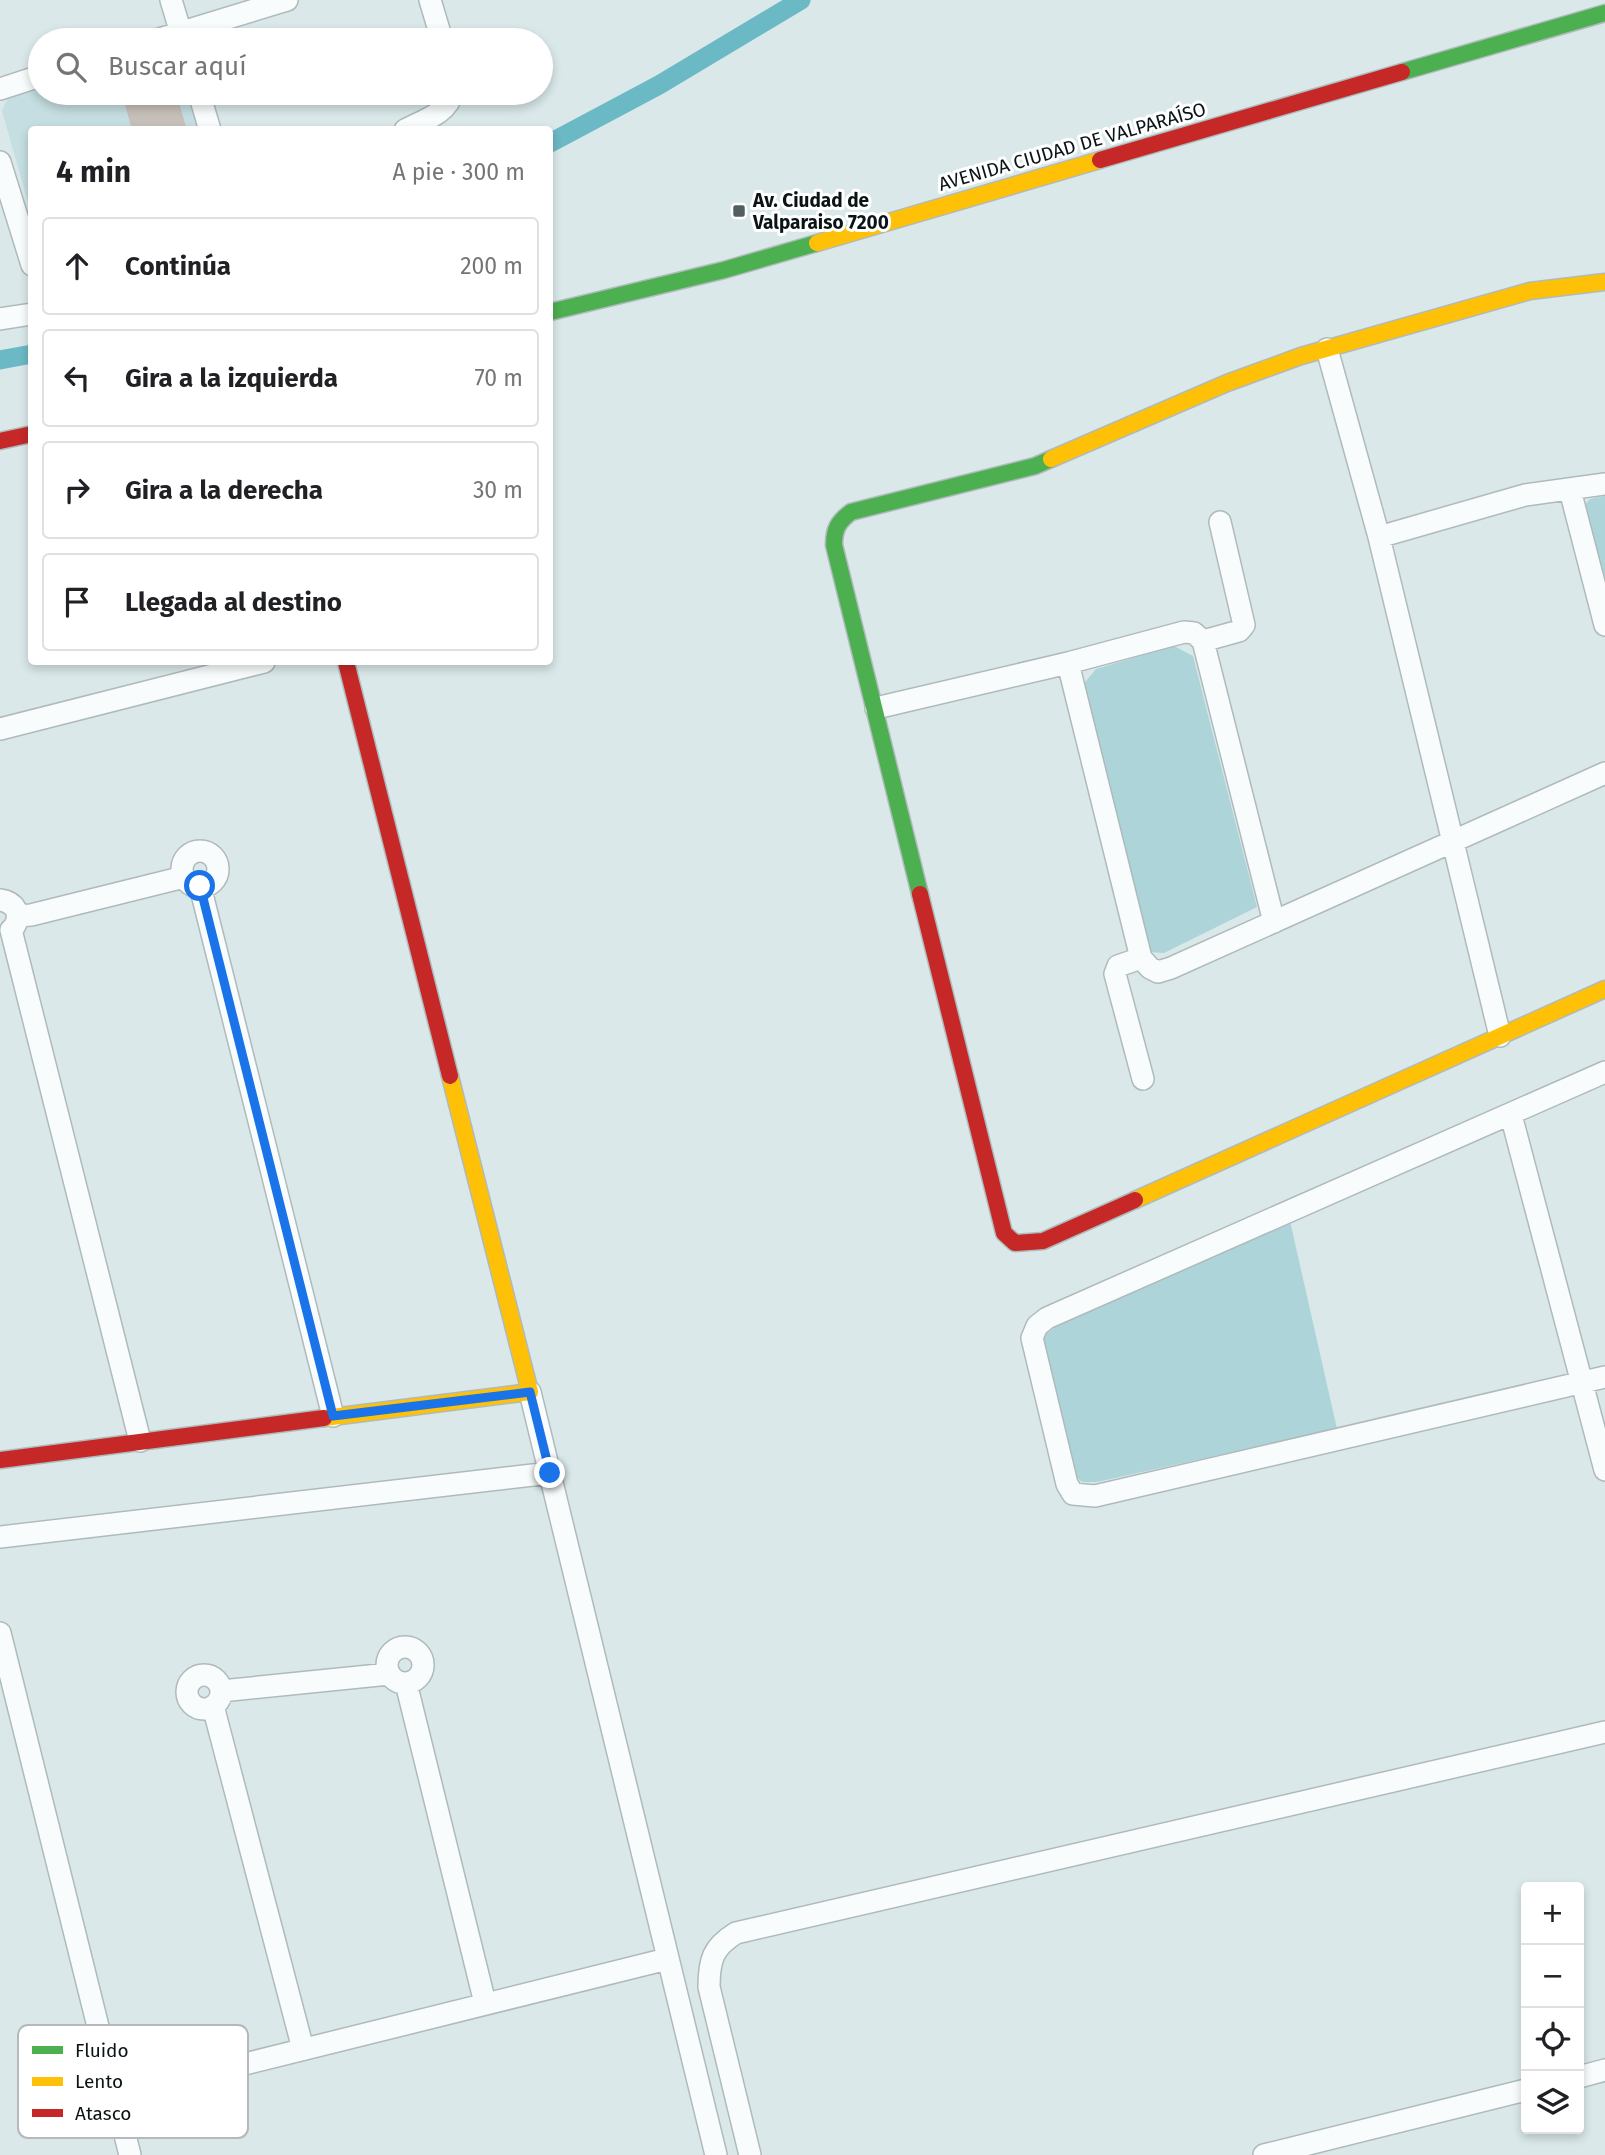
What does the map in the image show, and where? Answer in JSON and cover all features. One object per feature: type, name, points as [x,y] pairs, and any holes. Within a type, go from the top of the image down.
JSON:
[{"type":"street","points":[[171,0],[180,28]]},
{"type":"street","points":[[205,28],[287,0]]},
{"type":"street","points":[[430,0],[438,28]]},
{"type":"street","name":"AVENIDA CIUDAD DE VALPARAÍSO","points":[[553,311],[724,270],[1605,13]]},
{"type":"street","points":[[0,89],[28,80]]},
{"type":"street","points":[[203,105],[209,126]]},
{"type":"street","points":[[413,126],[448,105]]},
{"type":"street","points":[[0,162],[28,251]]},
{"type":"street","points":[[1605,282],[1530,291],[1327,349],[1248,375],[1035,466],[851,512],[837,522],[834,532],[834,545],[1004,1233],[1015,1242],[1029,1244],[1044,1241],[1605,989]]},
{"type":"street","points":[[0,319],[28,315]]},
{"type":"street","points":[[1327,349],[1379,537],[1500,1036]]},
{"type":"street","points":[[0,441],[28,435]]},
{"type":"street","points":[[1379,537],[1525,495],[1605,484]]},
{"type":"street","points":[[1570,489],[1605,625]]},
{"type":"street","points":[[1203,641],[1239,631],[1244,625],[1220,522]]},
{"type":"street","points":[[876,708],[1068,663],[1184,632],[1194,633],[1203,641],[1274,922]]},
{"type":"street","points":[[1068,663],[1141,958],[1158,972],[1605,773]]},
{"type":"street","points":[[0,729],[252,665]]},
{"type":"street","points":[[335,665],[343,672],[350,684]]},
{"type":"street","points":[[347,665],[530,1392],[716,2155]]},
{"type":"street","points":[[10,926],[31,915],[192,882],[333,1416]]},
{"type":"street","points":[[0,900],[14,905],[10,926],[140,1441]]},
{"type":"street","points":[[1141,958],[1118,966],[1115,974],[1143,1079]]},
{"type":"street","points":[[1605,1072],[1047,1318],[1037,1326],[1032,1338],[1067,1484],[1073,1494],[1095,1496],[1605,1377]]},
{"type":"street","points":[[1511,1115],[1605,1470]]},
{"type":"street","points":[[0,1460],[530,1392]]},
{"type":"street","points":[[0,1537],[550,1473]]},
{"type":"street","points":[[0,1633],[97,2025]]},
{"type":"street","points":[[303,2049],[217,1699],[398,1678],[485,2003]]},
{"type":"street","points":[[750,2155],[709,1987],[709,1969],[714,1953],[722,1942],[736,1933],[1605,1732]]},
{"type":"street","points":[[248,2063],[667,1959]]},
{"type":"street","points":[[1584,2076],[1605,2070]]},
{"type":"street","points":[[1264,2155],[1521,2091]]},
{"type":"street","points":[[126,2138],[130,2155]]},
{"type":"shaded area","points":[[28,92],[28,105],[192,105],[198,126],[28,126],[28,202],[2,111],[8,98]]},
{"type":"shaded area","points":[[1605,496],[1605,590],[1583,506],[1590,499]]},
{"type":"shaded area","points":[[1174,646],[1193,656],[1257,907],[1164,953],[1148,952],[1081,687],[1096,669]]},
{"type":"shaded area","points":[[1290,1221],[1337,1429],[1097,1482],[1082,1482],[1074,1475],[1043,1344],[1045,1335],[1055,1327]]},
{"type":"building","points":[[125,105],[180,105],[186,126],[131,126]]},
{"type":"waterway","points":[[553,141],[659,85],[801,0]]},
{"type":"waterway","points":[[0,360],[28,355]]},
{"type":"traffic: fast","points":[[1402,72],[1605,13]]},
{"type":"traffic: fast","points":[[553,311],[724,270],[817,243]]},
{"type":"traffic: fast","points":[[920,894],[834,545],[836,530],[851,512],[1035,466],[1051,459]]},
{"type":"traffic: slow","points":[[817,243],[1100,160]]},
{"type":"traffic: slow","points":[[1051,459],[1227,383],[1301,356],[1530,291],[1605,282]]},
{"type":"traffic: slow","points":[[1135,1200],[1605,989]]},
{"type":"traffic: slow","points":[[324,1418],[530,1392],[450,1076]]},
{"type":"traffic: jam","points":[[1100,160],[1402,72]]},
{"type":"traffic: jam","points":[[0,441],[28,435]]},
{"type":"traffic: jam","points":[[347,665],[450,1076]]},
{"type":"traffic: jam","points":[[920,894],[1004,1233],[1015,1243],[1043,1241],[1135,1200]]},
{"type":"traffic: jam","points":[[0,1460],[324,1418]]},
{"type":"place","name":"Av. Ciudad de Valparaiso 7200","points":[[739,211]]},
{"type":"route","points":[[200,886],[333,1416],[530,1392],[550,1473]]}]
